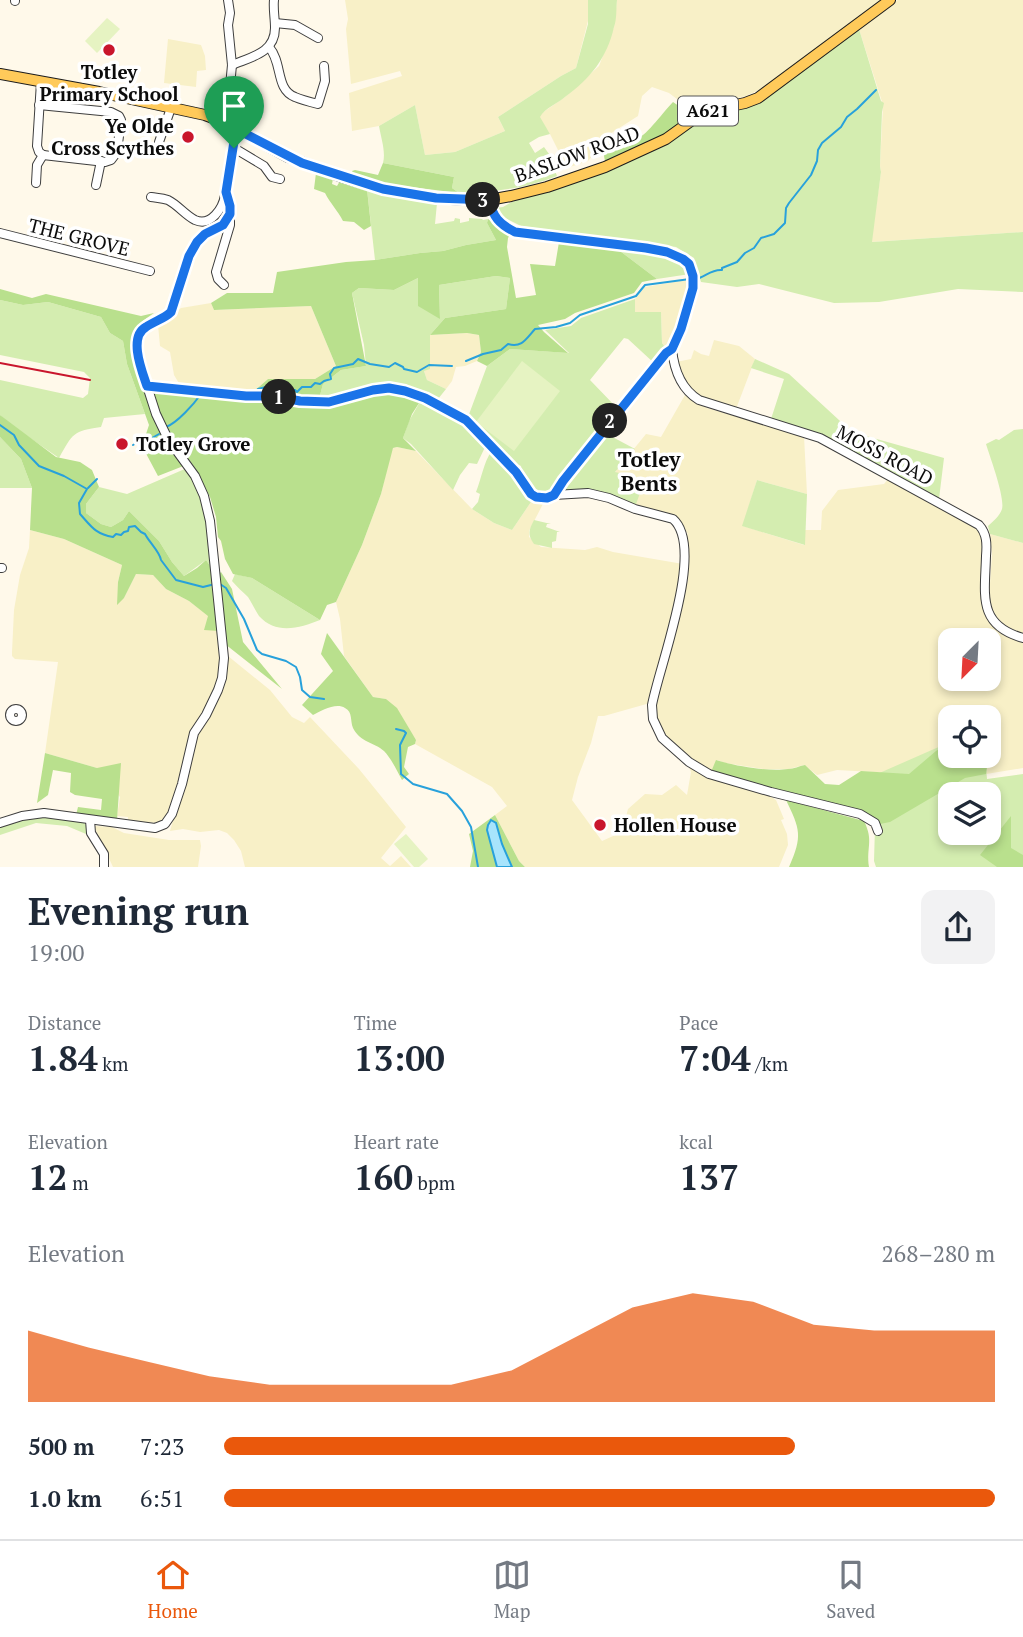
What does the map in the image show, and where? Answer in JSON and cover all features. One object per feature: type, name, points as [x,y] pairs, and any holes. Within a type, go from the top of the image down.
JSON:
[{"type":"main road","name":"BASLOW ROAD","points":[[0,74],[205,115],[224,122],[302,163],[383,189],[436,198],[489,200],[547,187],[605,167],[666,139],[702,113],[758,99],[890,0]]},
{"type":"street","points":[[224,122],[232,65],[228,0]]},
{"type":"street","points":[[232,65],[262,53],[269,47],[275,35],[274,0]]},
{"type":"street","points":[[275,23],[295,25],[318,38]]},
{"type":"street","points":[[269,47],[276,56],[283,88],[294,97],[318,104],[325,81],[324,66]]},
{"type":"street","points":[[39,105],[111,112],[119,116],[121,123],[117,152],[111,160],[100,161],[43,155],[39,152],[37,146],[39,105],[41,82]]},
{"type":"street","points":[[159,142],[171,108]]},
{"type":"street","points":[[151,197],[168,200],[193,219],[200,221],[217,214],[224,202],[236,129]]},
{"type":"street","points":[[234,148],[264,166],[272,177],[280,179]]},
{"type":"street","points":[[36,183],[37,165],[43,155]]},
{"type":"street","points":[[96,186],[100,161]]},
{"type":"street","points":[[224,285],[216,272],[230,225],[230,206],[226,192]]},
{"type":"street","points":[[489,200],[494,216],[515,232],[658,250],[685,260],[691,267],[693,288],[672,349],[619,409],[554,495]]},
{"type":"street","points":[[1,820],[44,813],[148,828],[161,826],[170,819],[182,784],[194,733],[218,690],[224,658],[214,553],[204,495],[195,476],[168,439],[150,400],[137,344],[143,328],[171,312],[189,256],[197,242],[205,234],[223,225],[229,216]]},
{"type":"street","name":"THE GROVE","points":[[0,233],[150,271]]},
{"type":"street","name":"MOSS ROAD","points":[[672,349],[677,374],[689,393],[699,400],[820,438],[979,525],[986,532],[985,595],[988,610],[1001,629],[1023,638]]},
{"type":"street","points":[[147,386],[329,402],[373,390],[389,388],[405,391],[425,398],[466,420],[516,472],[533,495],[541,498],[576,492],[597,495],[673,519],[684,539],[684,579],[652,705],[653,719],[662,737],[689,762],[709,774],[860,814],[871,820],[878,831]]},
{"type":"street","points":[[0,718],[10,716]]},
{"type":"street","points":[[90,820],[91,833],[104,854],[104,867]]},
{"type":"shaded area","points":[[345,0],[588,0],[589,17],[576,68],[498,117],[505,131],[455,152],[425,155],[415,105],[379,126],[352,131],[349,93],[402,76],[400,71],[351,84]]},
{"type":"shaded area","points":[[617,0],[881,0],[768,86],[746,96],[716,103],[694,112],[669,93],[652,87],[642,96],[638,116],[602,139],[588,161],[567,168],[539,117],[599,66],[614,27]]},
{"type":"shaded area","points":[[898,0],[1023,0],[1023,232],[871,242],[881,172],[883,105],[859,29]]},
{"type":"shaded area","points":[[168,39],[201,45],[206,70],[197,71],[196,87],[164,83]]},
{"type":"shaded area","points":[[692,281],[677,333],[667,350],[662,343],[661,312],[635,312],[635,299],[645,287]]},
{"type":"shaded area","points":[[211,303],[214,310],[311,306],[336,366],[315,379],[268,379],[252,393],[180,385],[174,375],[170,352],[160,346],[158,325],[181,308]]},
{"type":"shaded area","points":[[430,335],[479,335],[481,352],[477,361],[456,367],[452,381],[446,389],[427,380],[424,371]]},
{"type":"shaded area","points":[[714,340],[739,346],[755,359],[736,409],[702,399],[688,388],[676,362],[691,359],[694,350],[709,356]]},
{"type":"shaded area","points":[[685,395],[707,408],[804,436],[807,494],[757,480],[743,526],[804,545],[805,530],[821,530],[822,511],[838,490],[884,484],[888,479],[979,529],[983,535],[982,596],[996,628],[938,628],[938,691],[1001,691],[1001,632],[1023,642],[1023,768],[986,774],[987,768],[1001,768],[1001,705],[938,705],[938,750],[909,774],[837,770],[817,775],[804,765],[789,769],[763,769],[717,760],[711,772],[695,763],[666,737],[660,729],[655,711],[657,693],[688,580],[688,534],[678,517],[635,507],[615,472],[646,434],[661,437]]},
{"type":"shaded area","points":[[397,447],[416,451],[472,509],[494,523],[512,530],[533,499],[545,500],[529,531],[529,537],[541,547],[585,550],[597,547],[683,564],[682,578],[650,703],[598,716],[572,800],[602,841],[622,832],[628,809],[645,794],[662,795],[676,785],[687,795],[691,772],[688,765],[710,778],[776,800],[784,819],[781,820],[788,845],[779,867],[525,867],[519,861],[495,815],[507,806],[492,787],[415,744],[416,740],[386,699],[373,697],[344,656],[336,602],[381,494],[391,452]]},
{"type":"shaded area","points":[[30,530],[64,539],[122,565],[118,582],[124,598],[136,574],[153,575],[166,589],[209,616],[219,631],[221,665],[216,688],[192,732],[172,803],[160,823],[128,821],[128,817],[117,816],[120,797],[97,768],[45,753],[58,662],[15,659],[12,656],[14,610],[20,575],[29,548]]},
{"type":"shaded area","points":[[990,534],[1023,543],[1023,634],[1009,630],[1001,624],[991,608]]},
{"type":"shaded area","points":[[228,656],[270,690],[292,717],[304,723],[310,717],[359,769],[406,827],[381,858],[390,866],[401,856],[411,867],[245,867],[241,851],[227,833],[219,830],[170,831],[196,741]]},
{"type":"shaded area","points":[[94,826],[112,827],[124,833],[169,840],[200,840],[198,867],[113,867]]},
{"type":"green space","points":[[588,0],[617,0],[615,24],[607,48],[582,83],[540,117],[550,134],[529,143],[535,153],[544,147],[557,165],[557,176],[509,189],[459,193],[452,188],[454,177],[383,163],[384,150],[379,126],[415,105],[425,155],[455,152],[505,131],[498,117],[576,68],[588,24]]},
{"type":"green space","points":[[107,18],[120,29],[97,53],[85,41]]},
{"type":"green space","points":[[859,29],[881,101],[884,103],[881,172],[872,242],[1023,232],[1023,292],[958,289],[879,302],[834,303],[759,284],[737,287],[701,282],[694,258],[676,247],[521,226],[495,213],[495,208],[599,173],[706,116],[750,105]]},
{"type":"green space","points":[[673,102],[692,115],[665,135],[606,164],[606,147],[620,137],[633,140],[641,137]]},
{"type":"green space","points":[[383,163],[454,177],[452,188],[459,193],[371,182],[352,171],[378,175]]},
{"type":"green space","points":[[316,173],[333,179],[332,184],[337,186],[340,181],[367,189],[371,226],[364,230],[354,222],[343,221],[325,193],[314,189]]},
{"type":"green space","points":[[367,189],[437,203],[435,224],[454,221],[455,218],[460,219],[460,223],[469,221],[469,218],[488,219],[487,223],[496,240],[443,251],[375,260]]},
{"type":"green space","points":[[488,219],[511,233],[507,247],[516,298],[536,295],[530,264],[555,266],[559,242],[616,248],[657,279],[642,282],[634,293],[565,319],[538,325],[568,353],[510,349],[487,366],[477,361],[481,352],[479,335],[430,335],[445,318],[506,309],[510,278],[496,276],[439,285],[440,319],[418,306],[418,278],[394,290],[359,288],[352,293],[366,366],[341,370],[323,384],[319,399],[277,394],[270,389],[262,393],[252,393],[268,379],[315,379],[336,366],[311,306],[214,310],[211,303],[227,293],[273,293],[277,272],[443,251],[496,240],[487,223]]},
{"type":"green space","points":[[616,248],[668,256],[677,260],[690,274],[657,279]]},
{"type":"green space","points":[[496,276],[510,278],[506,309],[445,318],[430,335],[430,369],[424,371],[427,380],[446,389],[438,399],[409,389],[319,399],[323,384],[341,370],[366,366],[352,293],[359,288],[394,290],[418,278],[440,319],[439,285]]},
{"type":"green space","points":[[0,289],[32,298],[46,294],[141,316],[154,313],[141,322],[134,334],[135,357],[156,425],[186,465],[158,476],[142,446],[149,425],[127,364],[123,341],[110,333],[101,317],[48,302],[23,305],[0,300]]},
{"type":"green space","points":[[635,299],[635,312],[661,312],[662,343],[667,350],[654,363],[624,338],[590,380],[617,408],[554,490],[545,495],[535,493],[523,478],[521,466],[512,462],[468,417],[487,366],[510,349],[569,353],[545,330],[571,326],[581,318]]},
{"type":"green space","points":[[0,300],[23,305],[48,302],[101,317],[110,333],[123,341],[127,364],[145,414],[104,418],[101,427],[75,435],[59,458],[11,425],[0,415],[0,380],[83,398],[88,394],[90,378],[84,372],[0,355]]},
{"type":"green space","points":[[755,359],[789,374],[852,432],[944,458],[939,499],[771,419],[784,379],[751,368]]},
{"type":"green space","points":[[522,361],[560,391],[514,451],[476,422]]},
{"type":"green space","points":[[157,388],[305,404],[379,392],[404,394],[421,400],[412,414],[403,438],[416,451],[393,448],[381,494],[362,545],[336,602],[327,605],[320,620],[252,578],[233,574],[218,537],[210,497],[195,468],[166,427],[152,394]]},
{"type":"green space","points":[[421,400],[453,415],[486,445],[477,464],[469,463],[453,490],[403,438]]},
{"type":"green space","points":[[0,415],[56,457],[80,462],[92,470],[99,487],[86,504],[86,513],[101,524],[111,527],[123,520],[129,511],[159,541],[184,576],[206,560],[213,570],[219,631],[204,630],[208,616],[189,601],[166,589],[153,575],[136,574],[124,598],[117,605],[122,565],[64,539],[30,530],[32,488],[21,459],[0,437]]},
{"type":"green space","points":[[1023,429],[1023,543],[990,534],[988,526],[1000,514],[1002,503],[986,444],[999,440],[1014,430]]},
{"type":"green space","points":[[605,433],[635,449],[615,472],[645,479],[635,507],[590,489],[560,491]]},
{"type":"green space","points":[[0,437],[21,459],[32,488],[0,488]]},
{"type":"green space","points":[[492,450],[518,479],[523,491],[533,499],[512,530],[494,523],[472,509],[478,502],[480,494],[476,492]]},
{"type":"green space","points":[[187,468],[202,505],[213,570],[206,560],[184,576],[159,541],[129,511],[123,520],[111,527],[101,524],[86,513],[86,504],[99,487],[127,494]]},
{"type":"green space","points":[[757,480],[807,494],[805,545],[742,526]]},
{"type":"green space","points":[[534,520],[551,524],[546,527],[560,532],[557,532],[556,541],[552,542],[552,548],[534,544],[530,532]]},
{"type":"green space","points":[[221,572],[232,589],[243,642],[282,689],[225,644],[219,574]]},
{"type":"green space","points":[[235,574],[252,578],[320,620],[288,628],[273,626],[259,616],[248,597],[232,581]]},
{"type":"green space","points":[[327,633],[373,697],[386,699],[397,708],[416,740],[415,744],[408,747],[404,767],[409,774],[402,780],[384,751],[356,733],[348,710],[341,706],[333,707],[313,715],[302,705],[333,671],[321,654]]},
{"type":"green space","points":[[938,747],[938,768],[986,768],[987,779],[1023,774],[1023,867],[876,867],[875,827],[881,825],[859,782]]},
{"type":"green space","points":[[938,750],[938,768],[987,768],[986,774],[958,782],[938,782],[938,794],[890,822],[880,824],[871,816],[711,772],[716,760],[771,770],[805,765],[825,784],[839,785],[861,771],[909,774]]},
{"type":"green space","points":[[45,753],[97,768],[121,763],[117,820],[76,815],[78,807],[101,810],[102,799],[70,792],[71,773],[53,770],[48,795],[37,803]]},
{"type":"green space","points":[[786,800],[864,821],[869,839],[869,867],[789,867],[798,833]]},
{"type":"green space","points":[[42,815],[83,821],[87,827],[86,834],[67,826],[36,823],[0,835],[0,827]]},
{"type":"green space","points":[[495,815],[519,861],[525,867],[470,867],[473,851],[469,834]]},
{"type":"green space","points":[[1011,816],[1011,848],[1023,855],[1023,867],[997,867],[980,855],[988,845],[1001,845],[1001,829]]},
{"type":"green space","points":[[406,834],[428,859],[419,867],[414,867],[394,844]]},
{"type":"water","points":[[491,820],[496,823],[512,867],[497,867],[487,830]]},
{"type":"waterway","points":[[695,279],[737,262],[754,248],[761,238],[774,234],[785,223],[786,208],[811,175],[822,143],[876,90]]},
{"type":"waterway","points":[[466,361],[501,350],[508,344],[520,344],[535,329],[570,323],[580,315],[636,296],[645,285],[690,279]]},
{"type":"waterway","points":[[255,392],[270,386],[280,392],[287,387],[297,392],[302,387],[311,387],[315,383],[320,384],[331,379],[330,374],[334,368],[353,364],[358,359],[389,367],[395,363],[404,369],[417,372],[429,365],[452,366]]},
{"type":"waterway","points":[[166,427],[190,408],[201,394]]},
{"type":"waterway","points":[[0,425],[14,435],[19,445],[39,466],[87,489],[79,503],[80,514],[94,529],[113,537],[135,526],[145,534],[176,580],[203,587],[215,584]]},
{"type":"waterway","points":[[133,445],[159,434]]},
{"type":"waterway","points":[[88,488],[97,479]]},
{"type":"waterway","points":[[220,584],[226,588],[244,619],[257,650],[296,667],[302,690],[310,697],[324,699]]},
{"type":"waterway","points":[[396,729],[406,733],[400,745],[401,774],[413,784],[447,794],[462,811],[471,827],[478,867]]},
{"type":"railway","points":[[0,363],[90,380]]},
{"type":"place","name":"Totley Primary School","points":[[109,50]]},
{"type":"place","name":"Ye Olde Cross Scythes","points":[[188,137]]},
{"type":"place","name":"Totley Grove","points":[[122,444]]},
{"type":"place","name":"Hollen House","points":[[600,825]]},
{"type":"district","name":"Totley Bents","points":[[649,472]]},
{"type":"route","points":[[236,129],[302,163],[383,189],[436,198],[489,200],[494,216],[515,232],[667,252],[689,264],[694,282],[681,329],[672,349],[619,409],[554,495],[547,498],[531,494],[516,472],[466,420],[419,395],[405,391],[389,388],[373,390],[329,402],[147,386],[139,361],[138,336],[143,328],[171,312],[189,256],[197,242],[228,219],[230,206],[226,192],[234,148],[236,129]]}]
